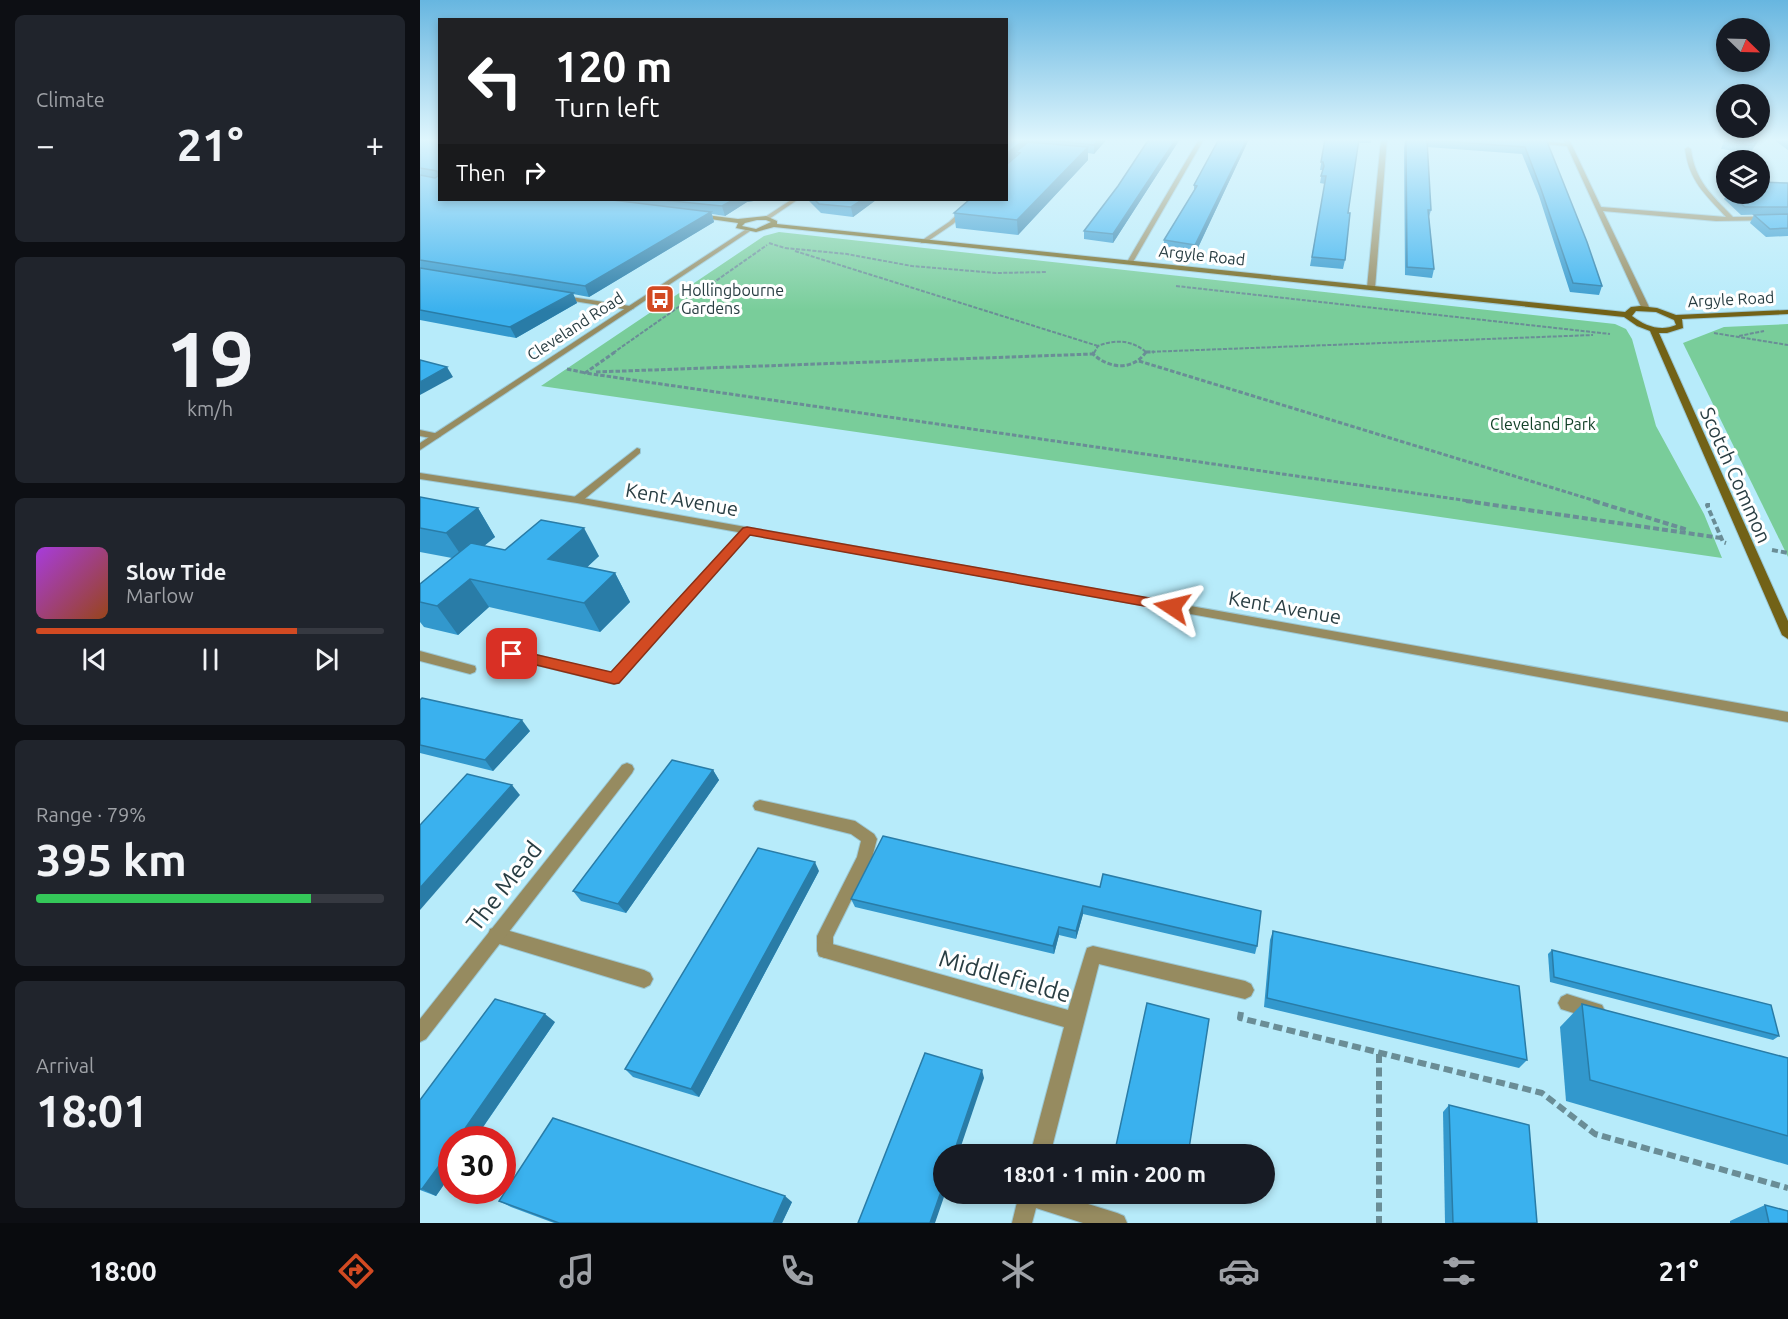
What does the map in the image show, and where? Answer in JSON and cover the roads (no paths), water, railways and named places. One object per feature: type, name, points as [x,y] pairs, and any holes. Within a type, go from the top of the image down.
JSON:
[{"type":"main road","points":[[684,214],[742,222],[766,218],[776,222],[773,225]]},
{"type":"main road","points":[[742,222],[738,227],[744,233]]},
{"type":"main road","name":"Argyle Road","points":[[744,233],[762,230],[773,225],[1628,315]]},
{"type":"main road","points":[[1646,309],[1634,309],[1628,315],[1634,322],[1653,329],[1676,328],[1680,323],[1676,317]]},
{"type":"main road","name":"Argyle Road","points":[[1646,309],[1662,311],[1676,317],[1788,312]]},
{"type":"main road","name":"Scotch Common","points":[[1653,329],[1788,635]]},
{"type":"street","points":[[1130,262],[1169,196]]},
{"type":"street","points":[[1371,288],[1379,196]]},
{"type":"street","points":[[1593,196],[1646,309]]},
{"type":"street","points":[[1710,196],[1731,219]]},
{"type":"street","points":[[766,218],[792,201]]},
{"type":"street","points":[[923,242],[951,223],[975,201]]},
{"type":"street","points":[[1599,209],[1731,219],[1788,218]]},
{"type":"street","name":"Cleveland Road","points":[[420,447],[744,233]]},
{"type":"street","points":[[549,294],[630,308]]},
{"type":"street","points":[[420,433],[436,436]]},
{"type":"street","points":[[578,500],[637,450]]},
{"type":"street","name":"Kent Avenue","points":[[420,476],[578,500],[1788,717]]},
{"type":"street","points":[[512,654],[614,679],[747,531]]},
{"type":"street","points":[[420,656],[470,669]]},
{"type":"street","name":"The Mead","points":[[420,1033],[627,769]]},
{"type":"street","name":"Middlefielde","points":[[760,806],[855,828],[868,839],[864,858],[825,936],[825,950],[1074,1022],[1043,1144]]},
{"type":"street","points":[[496,935],[644,979]]},
{"type":"street","points":[[1074,1022],[1093,954],[1245,990]]},
{"type":"street","points":[[1567,1003],[1611,1015]]},
{"type":"street","points":[[1022,1223],[1027,1204]]},
{"type":"street","points":[[1057,1204],[1117,1223]]},
{"type":"place","name":"Hollingbourne Gardens","points":[[660,299]]},
{"type":"park label","name":"Cleveland Park","points":[[1543,424]]}]
